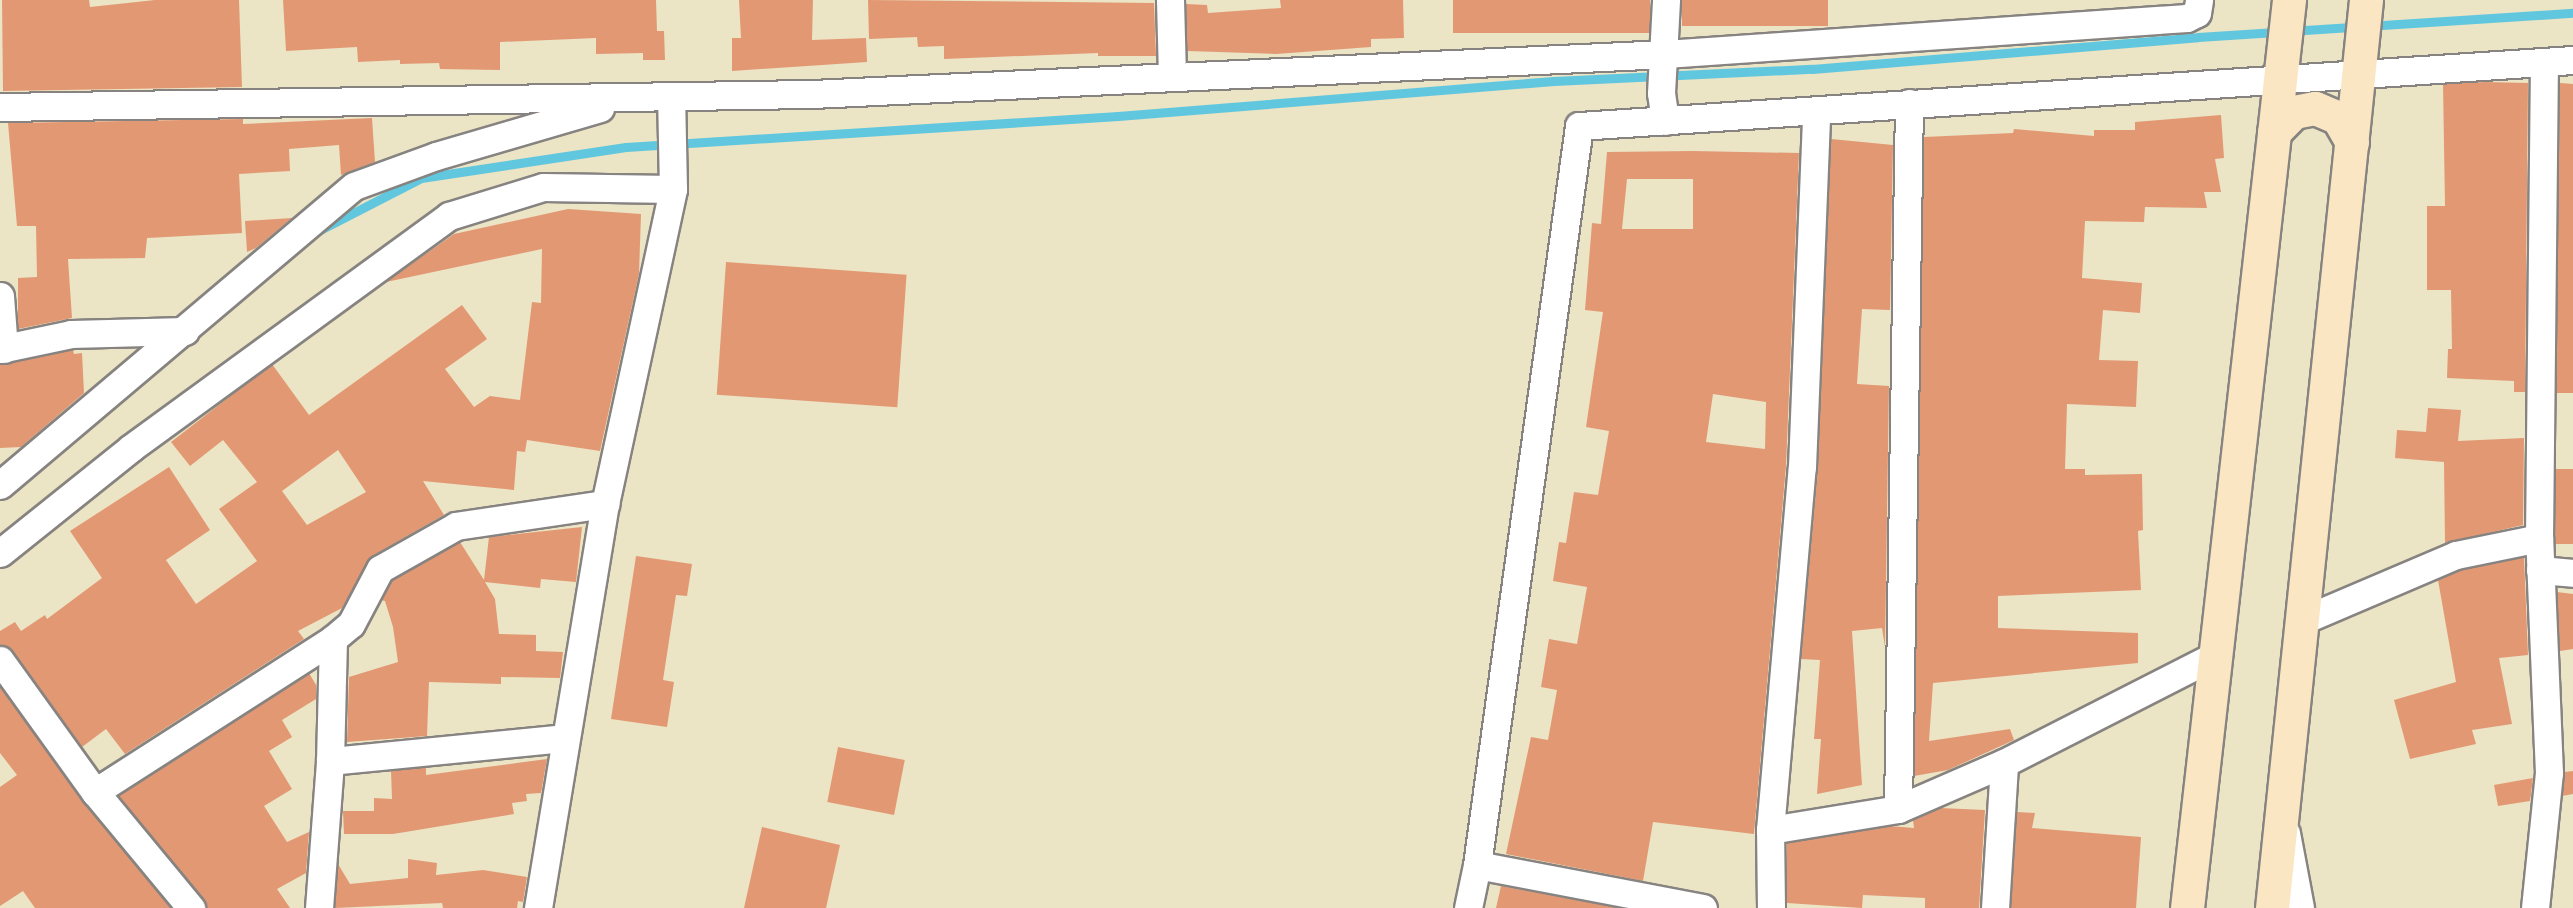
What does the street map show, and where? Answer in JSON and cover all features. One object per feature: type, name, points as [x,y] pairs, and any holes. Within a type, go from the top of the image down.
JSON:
[{"type":"street","points":[[1170,0],[1172,77]]},
{"type":"street","points":[[1665,121],[1661,93],[1666,0]]},
{"type":"street","points":[[0,107],[671,98],[1664,59],[2187,18],[2197,13],[2199,0]]},
{"type":"street","points":[[2272,908],[2366,1]]},
{"type":"street","points":[[2187,908],[2289,3]]},
{"type":"street","points":[[1467,908],[1477,865],[1579,126],[1816,113],[1909,103],[2573,60]]},
{"type":"street","points":[[2535,908],[2561,774],[2540,570],[2544,62]]},
{"type":"street","points":[[538,908],[563,738],[605,504],[673,189],[671,98]]},
{"type":"street","points":[[0,485],[354,186],[436,156],[633,99]]},
{"type":"street","points":[[1898,809],[1909,103]]},
{"type":"street","points":[[2274,132],[2294,112],[2315,108],[2338,118],[2352,142]]},
{"type":"street","points":[[1771,908],[1770,830],[1803,467],[1816,113]]},
{"type":"street","points":[[0,553],[130,448],[449,216],[543,187],[673,189]]},
{"type":"street","points":[[0,296],[2,349],[71,334],[185,331]]},
{"type":"street","points":[[95,792],[333,639],[351,624],[380,569],[456,525],[605,504]]},
{"type":"street","points":[[2301,621],[2456,555],[2540,538]]},
{"type":"street","points":[[2540,570],[2573,573]]},
{"type":"street","points":[[319,908],[330,761],[333,639]]},
{"type":"street","points":[[1770,830],[1898,809],[2004,763],[2216,655]]},
{"type":"street","points":[[0,660],[95,792],[191,908]]},
{"type":"street","points":[[330,761],[563,738]]},
{"type":"street","points":[[1995,908],[2004,763]]},
{"type":"street","points":[[2282,810],[2300,908]]},
{"type":"street","points":[[1477,865],[1703,908]]},
{"type":"building","points":[[2,0],[89,0],[90,7],[155,0],[239,0],[242,87],[3,91]]},
{"type":"building","points":[[283,0],[656,0],[657,31],[664,31],[665,60],[643,60],[643,53],[596,54],[596,38],[500,42],[500,70],[440,69],[439,63],[400,64],[400,60],[358,62],[357,47],[286,51]]},
{"type":"building","points":[[739,0],[813,0],[812,40],[866,38],[867,62],[732,71],[732,38],[741,38]]},
{"type":"building","points":[[868,0],[1154,3],[1156,56],[1098,56],[1098,53],[944,59],[944,46],[918,47],[917,37],[869,39]]},
{"type":"building","points":[[1280,0],[1403,0],[1404,38],[1371,39],[1371,47],[1276,54],[1187,51],[1186,4],[1207,5],[1208,13],[1281,8]]},
{"type":"building","points":[[1453,0],[1650,0],[1650,33],[1453,33]]},
{"type":"building","points":[[1682,0],[1828,0],[1828,26],[1682,26]]},
{"type":"building","points":[[2528,83],[2525,392],[2514,392],[2514,381],[2447,378],[2448,349],[2452,349],[2451,290],[2427,290],[2427,206],[2445,206],[2443,84]]},
{"type":"building","points":[[2560,83],[2573,84],[2573,393],[2556,393]]},
{"type":"building","points":[[2221,115],[2224,158],[2215,159],[2221,192],[2204,192],[2207,208],[2145,207],[2144,222],[2085,221],[2082,278],[2142,283],[2140,313],[2103,310],[2099,360],[2138,361],[2136,407],[2067,404],[2065,469],[2085,469],[2085,475],[2142,474],[2143,530],[2138,531],[2141,590],[1998,596],[1998,628],[2138,633],[2138,663],[1933,683],[1929,741],[2010,729],[2014,740],[1948,770],[1914,776],[1924,137],[2013,133],[2014,129],[2094,136],[2094,130],[2135,130],[2135,122]]},
{"type":"building","points":[[372,118],[375,162],[341,175],[339,145],[289,149],[290,171],[239,174],[242,233],[147,238],[145,258],[68,259],[72,318],[18,329],[18,278],[37,277],[36,226],[17,226],[8,123],[243,119],[243,124]]},
{"type":"building","points":[[1831,139],[1893,145],[1890,310],[1862,309],[1857,384],[1889,386],[1885,647],[1882,628],[1852,631],[1862,785],[1817,794],[1821,739],[1814,739],[1820,660],[1801,659],[1818,468]]},
{"type":"building","points":[[1607,152],[1799,153],[1786,466],[1754,834],[1653,822],[1643,881],[1506,854],[1531,737],[1548,740],[1557,690],[1541,687],[1549,639],[1577,644],[1587,587],[1553,581],[1559,542],[1566,543],[1574,492],[1598,495],[1609,431],[1586,427],[1603,312],[1585,310],[1592,223],[1601,224]],"holes":[[[1627,179],[1693,179],[1693,229],[1622,229]],[[1713,394],[1766,402],[1765,449],[1706,442]]]},
{"type":"building","points":[[568,209],[641,214],[639,274],[600,451],[527,440],[525,452],[517,451],[514,490],[423,481],[444,515],[372,556],[342,608],[298,631],[304,639],[125,754],[106,729],[82,747],[13,651],[0,645],[0,631],[15,622],[21,631],[45,615],[47,619],[102,578],[70,531],[169,467],[210,530],[166,560],[196,604],[257,561],[219,509],[257,482],[223,440],[190,466],[171,442],[272,364],[309,415],[462,305],[487,339],[445,369],[474,407],[490,396],[520,400],[532,302],[541,303],[542,249],[386,282],[454,234]],"holes":[[[338,450],[366,492],[307,525],[282,491]]]},
{"type":"building","points":[[292,218],[256,248],[247,252],[245,221]]},
{"type":"building","points":[[726,262],[907,275],[897,407],[717,395]]},
{"type":"building","points":[[73,350],[74,354],[82,353],[84,393],[21,447],[0,448],[0,364]]},
{"type":"building","points":[[2428,408],[2461,410],[2458,441],[2524,438],[2523,525],[2445,543],[2444,462],[2395,458],[2397,430],[2426,432]]},
{"type":"building","points":[[2555,469],[2573,469],[2573,544],[2555,544]]},
{"type":"building","points":[[582,527],[576,582],[541,579],[540,588],[485,582],[495,599],[499,634],[536,635],[536,651],[563,652],[560,678],[501,677],[501,684],[429,682],[427,736],[347,742],[349,677],[398,662],[393,627],[385,601],[381,600],[392,580],[460,542],[484,580],[489,537]]},
{"type":"building","points":[[636,556],[692,564],[687,596],[676,595],[663,680],[674,682],[667,727],[611,719]]},
{"type":"building","points":[[2524,557],[2528,655],[2499,658],[2512,724],[2472,730],[2476,744],[2410,759],[2394,700],[2456,682],[2438,580],[2461,570]]},
{"type":"building","points":[[2557,592],[2573,594],[2573,649],[2560,651]]},
{"type":"building","points":[[309,673],[316,685],[316,699],[282,720],[292,737],[269,751],[292,789],[264,806],[287,842],[309,832],[306,873],[277,889],[290,908],[206,908],[203,898],[118,796]]},
{"type":"building","points":[[0,687],[83,802],[171,908],[35,908],[23,891],[0,906],[0,787],[17,775],[0,753]]},
{"type":"building","points":[[838,747],[905,760],[894,815],[827,802]]},
{"type":"building","points":[[547,759],[541,793],[526,794],[527,801],[512,803],[514,814],[393,834],[344,834],[343,811],[374,811],[374,798],[392,799],[391,771],[426,767],[426,775]]},
{"type":"building","points":[[2573,771],[2573,794],[2562,796],[2565,772]]},
{"type":"building","points":[[2533,778],[2530,801],[2498,806],[2494,785]]},
{"type":"building","points":[[1940,808],[1985,810],[1979,908],[1925,908],[1925,898],[1863,895],[1862,908],[1787,903],[1787,843],[1890,826],[1914,828],[1913,820]]},
{"type":"building","points":[[2017,812],[2035,813],[2032,828],[2141,837],[2136,908],[2011,908]]},
{"type":"building","points":[[762,827],[840,845],[826,908],[744,908]]},
{"type":"building","points":[[408,859],[437,863],[436,875],[483,870],[527,877],[523,902],[518,901],[517,908],[443,908],[442,903],[335,908],[338,864],[350,884],[408,878]]},
{"type":"building","points":[[1501,886],[1619,908],[1496,908]]},
{"type":"waterway","points":[[318,231],[421,178],[626,147],[1118,116],[1554,81],[1812,69],[2198,37],[2573,13]]}]
